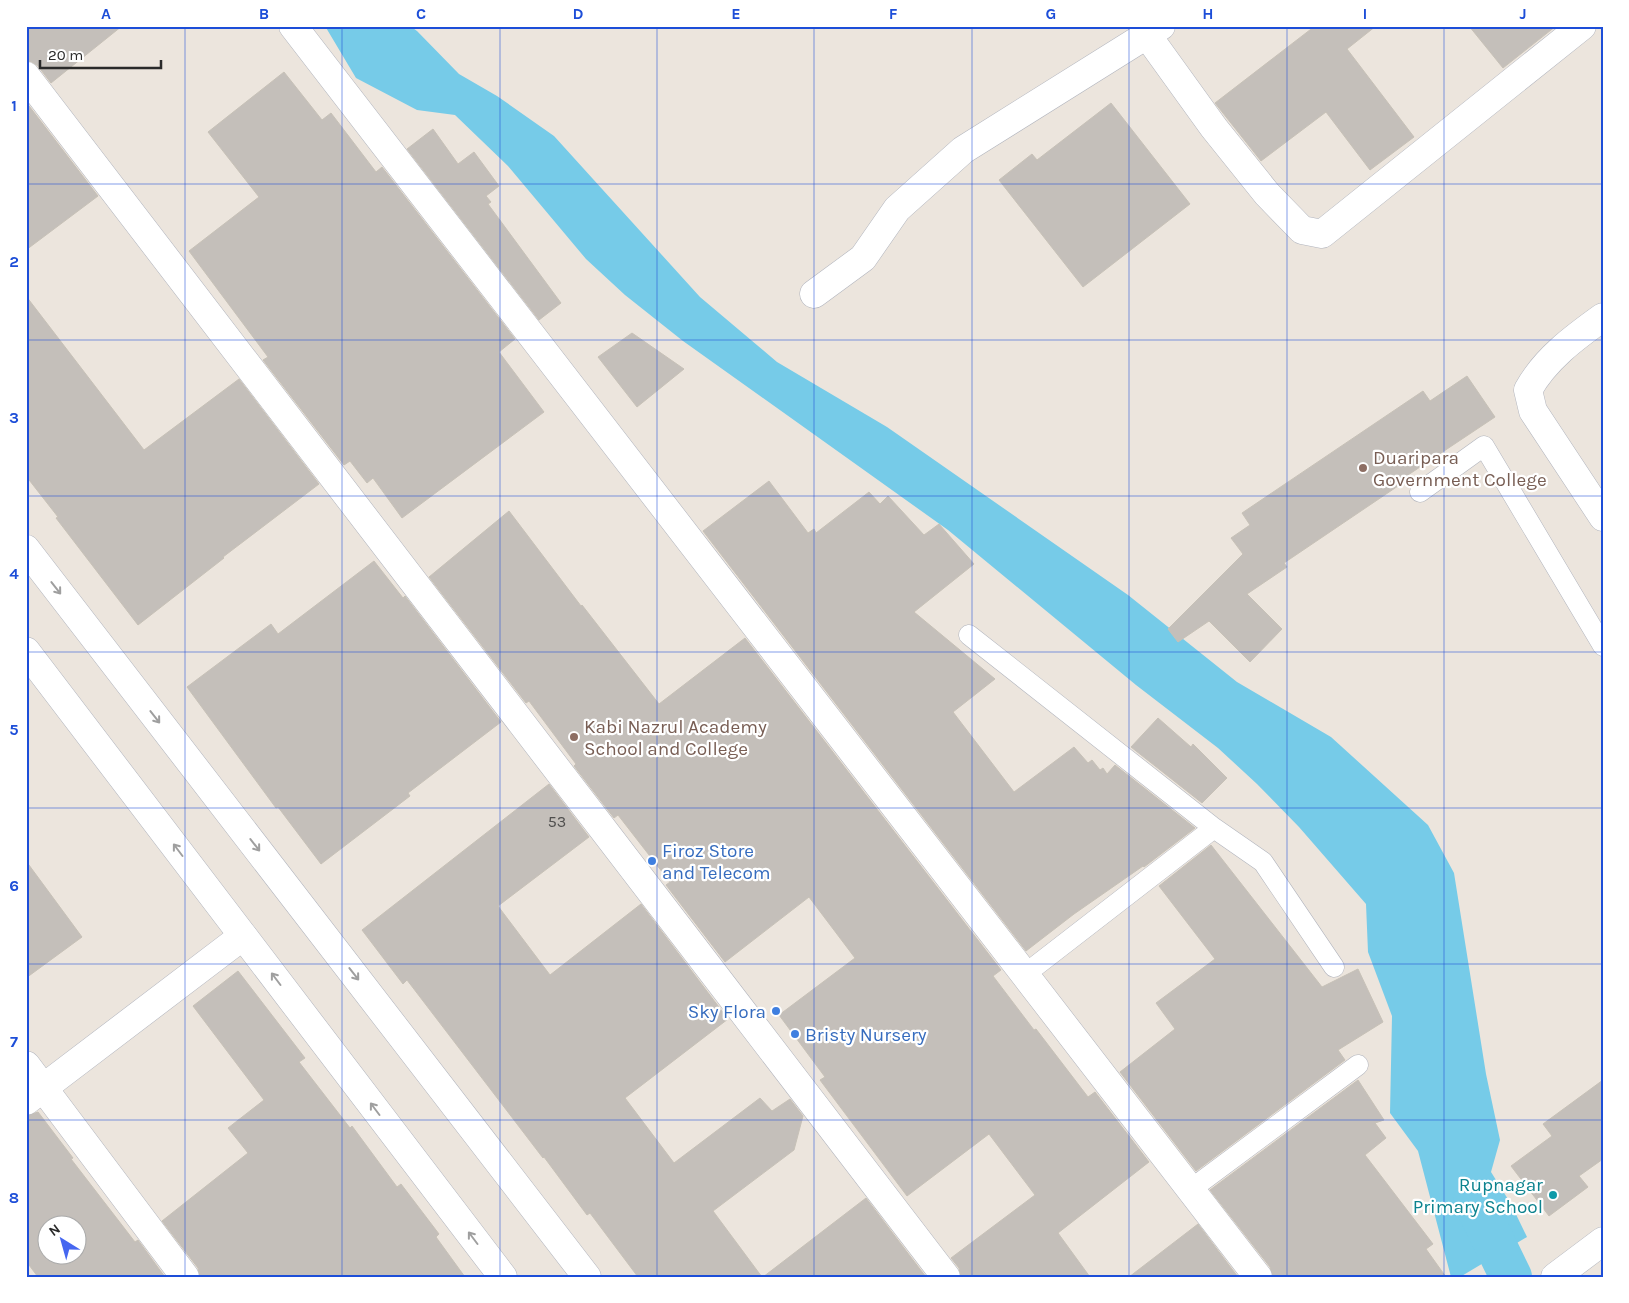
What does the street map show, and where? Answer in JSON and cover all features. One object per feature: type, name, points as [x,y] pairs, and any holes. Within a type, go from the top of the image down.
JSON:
[{"type":"street","points":[[293,26],[1258,1277]]},
{"type":"street","points":[[814,294],[863,258],[897,209],[963,150],[1158,28],[1214,128],[1267,194],[1302,230],[1322,234],[1582,26]]},
{"type":"street","points":[[26,76],[946,1277]]},
{"type":"street","points":[[1603,317],[1572,339],[1536,376],[1528,390],[1533,411],[1603,517]]},
{"type":"street","points":[[26,549],[588,1277]]},
{"type":"street","points":[[26,651],[503,1277]]},
{"type":"street","points":[[35,1095],[243,936]]},
{"type":"street","points":[[26,1066],[35,1095],[185,1277]]},
{"type":"street","points":[[1555,1277],[1603,1240]]},
{"type":"lane","points":[[1420,492],[1484,446],[1603,646]]},
{"type":"lane","points":[[969,635],[1214,828],[1262,862],[1334,967]]},
{"type":"lane","points":[[1024,975],[1214,828]]},
{"type":"lane","points":[[1190,1190],[1358,1065]]},
{"type":"water","points":[[325,26],[410,26],[417,31],[459,74],[497,96],[554,136],[700,297],[777,362],[887,427],[1128,595],[1237,682],[1331,737],[1428,825],[1454,873],[1486,1074],[1500,1140],[1491,1172],[1511,1204],[1527,1237],[1460,1277],[1451,1277],[1418,1151],[1390,1113],[1392,1016],[1368,952],[1366,904],[1299,827],[1257,784],[1218,748],[1136,685],[948,530],[683,341],[625,295],[586,259],[508,166],[455,115],[417,110],[356,78]]},
{"type":"building","points":[[26,26],[122,26],[51,83],[38,66],[26,61]]},
{"type":"building","points":[[1315,26],[1376,26],[1347,49],[1414,137],[1370,170],[1326,112],[1261,161],[1215,103]]},
{"type":"building","points":[[1469,26],[1556,26],[1503,68]]},
{"type":"building","points":[[284,72],[322,120],[331,113],[376,172],[382,167],[515,339],[499,352],[544,412],[402,518],[373,478],[367,483],[350,461],[344,465],[263,360],[268,357],[189,251],[259,197],[208,132]]},
{"type":"building","points":[[26,102],[98,196],[26,250]]},
{"type":"building","points":[[1111,103],[1190,204],[1083,287],[999,180],[1032,154],[1037,160]]},
{"type":"building","points":[[433,129],[458,164],[474,152],[499,186],[486,196],[491,202],[488,204],[561,303],[539,320],[407,149]]},
{"type":"building","points":[[26,296],[144,450],[239,379],[319,484],[138,625],[26,476]]},
{"type":"building","points":[[632,333],[684,369],[637,407],[598,357]]},
{"type":"building","points":[[1467,376],[1495,417],[1396,483],[1398,486],[1284,563],[1287,567],[1247,594],[1282,629],[1250,662],[1209,621],[1178,642],[1168,629],[1243,554],[1231,538],[1250,525],[1242,513],[1423,391],[1430,401]]},
{"type":"building","points":[[769,481],[808,533],[814,529],[816,533],[869,492],[880,504],[888,496],[924,535],[939,524],[974,564],[914,612],[995,679],[953,712],[1014,792],[1074,747],[1088,763],[1092,760],[1100,770],[1103,768],[1107,774],[1115,765],[1195,828],[1144,867],[1074,914],[1026,951],[703,531]]},
{"type":"building","points":[[509,511],[659,704],[745,638],[1001,970],[993,976],[1034,1030],[1036,1029],[1088,1097],[1095,1092],[1149,1162],[1058,1233],[1090,1277],[961,1277],[959,1268],[951,1258],[1035,1195],[989,1134],[907,1196],[820,1080],[825,1077],[779,1015],[855,958],[809,897],[725,962],[666,885],[670,882],[618,815],[614,818],[574,766],[576,764],[529,701],[526,703],[429,577]]},
{"type":"building","points":[[374,561],[403,598],[405,596],[501,722],[408,793],[410,796],[321,864],[278,807],[276,808],[187,687],[271,624],[278,634]]},
{"type":"building","points":[[1158,718],[1191,747],[1193,744],[1227,778],[1202,803],[1131,747]]},
{"type":"building","points":[[549,784],[589,837],[498,906],[550,975],[641,904],[728,1019],[625,1098],[674,1163],[760,1098],[772,1111],[790,1099],[803,1116],[794,1150],[713,1211],[762,1277],[638,1277],[590,1213],[587,1215],[407,980],[403,984],[362,930]]},
{"type":"building","points":[[1211,845],[1322,987],[1358,969],[1383,1022],[1338,1050],[1345,1060],[1196,1171],[1120,1072],[1175,1029],[1156,1003],[1215,959],[1159,886]]},
{"type":"building","points":[[26,861],[82,937],[26,978]]},
{"type":"building","points":[[238,971],[305,1058],[299,1062],[350,1128],[352,1126],[397,1187],[401,1184],[439,1234],[436,1237],[465,1277],[200,1277],[198,1268],[162,1221],[248,1153],[228,1128],[264,1100],[193,1006]]},
{"type":"building","points":[[1358,1080],[1384,1120],[1375,1123],[1386,1138],[1365,1155],[1433,1244],[1426,1249],[1446,1277],[1273,1277],[1270,1267],[1210,1190]]},
{"type":"building","points":[[1603,1080],[1603,1159],[1579,1176],[1588,1187],[1549,1216],[1511,1166],[1552,1136],[1543,1124]]},
{"type":"building","points":[[38,1112],[73,1158],[71,1159],[135,1242],[138,1240],[165,1277],[38,1277],[26,1261],[26,1116]]},
{"type":"building","points":[[866,1198],[926,1277],[763,1277]]},
{"type":"building","points":[[1198,1224],[1238,1277],[1129,1277]]},
{"type":"waterway","points":[[1474,1201],[1511,1277]]},
{"type":"place","name":"Duaripara Government College","points":[[1363,468]]},
{"type":"place","name":"Kabi Nazrul Academy School and College","points":[[574,737]]},
{"type":"place","name":"Firoz Store and Telecom","points":[[652,861]]},
{"type":"place","name":"Sky Flora","points":[[776,1011]]},
{"type":"place","name":"Bristy Nursery","points":[[795,1034]]},
{"type":"place","name":"Rupnagar Primary School","points":[[1553,1195]]}]
